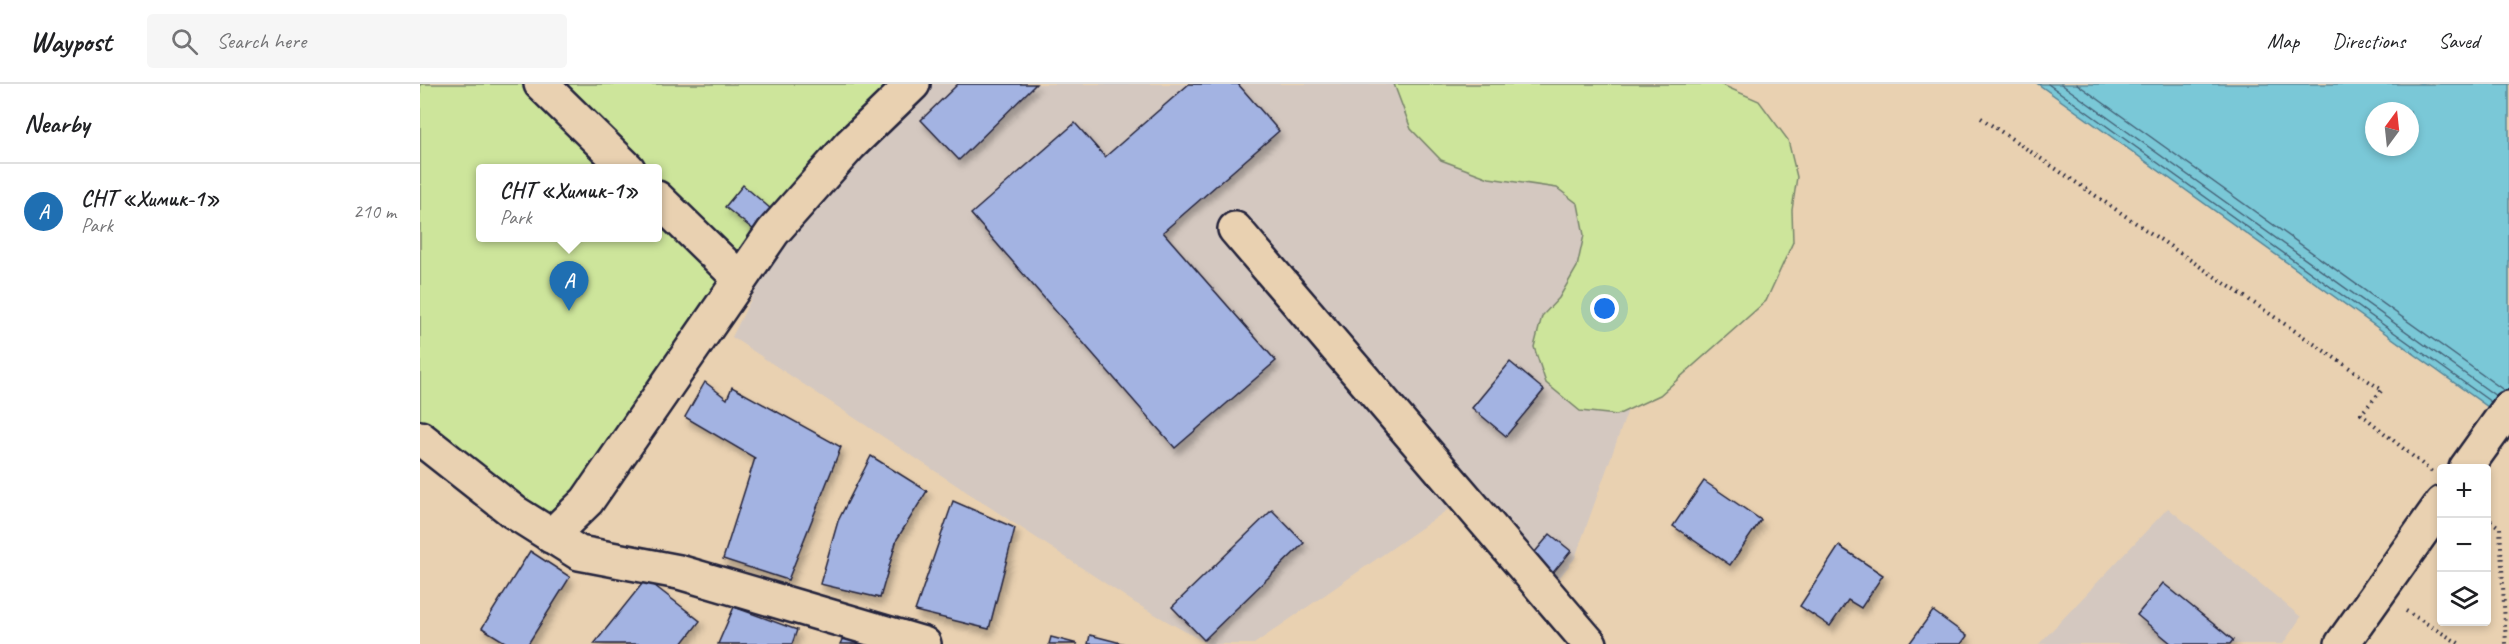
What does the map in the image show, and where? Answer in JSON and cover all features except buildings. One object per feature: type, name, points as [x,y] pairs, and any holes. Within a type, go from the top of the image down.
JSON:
[{"type":"street","points":[[542,84],[624,164]]},
{"type":"street","points":[[551,536],[587,501],[773,232],[842,154],[913,84]]},
{"type":"street","points":[[662,203],[740,279]]},
{"type":"street","points":[[1235,229],[1590,644]]},
{"type":"street","points":[[2469,464],[2509,408]]},
{"type":"street","points":[[420,438],[514,512],[579,553],[679,572],[924,644]]},
{"type":"street","points":[[2342,644],[2377,593],[2437,488]]},
{"type":"path","points":[[1981,118],[2382,390],[2361,414],[2437,488]]},
{"type":"path","points":[[2488,518],[2500,528],[2506,644]]},
{"type":"path","points":[[2377,593],[2460,644]]},
{"type":"shaded area","points":[[933,84],[1568,84],[1704,197],[1575,558],[1538,605],[1453,506],[1254,644],[1207,644],[1135,603],[732,337],[787,227]]},
{"type":"shaded area","points":[[2168,508],[2301,617],[2283,644],[2039,644]]},
{"type":"green space","points":[[420,84],[913,84],[850,145],[551,536],[420,438]]},
{"type":"green space","points":[[1394,84],[1720,84],[1759,101],[1788,140],[1797,177],[1792,210],[1793,242],[1766,301],[1660,395],[1617,415],[1580,411],[1546,383],[1534,347],[1542,316],[1559,298],[1577,267],[1584,235],[1578,204],[1557,188],[1489,178],[1441,160],[1411,129]]},
{"type":"water","points":[[2038,84],[2509,84],[2509,422]]},
{"type":"place","name":"СНТ «Химик-1»","points":[[569,311]]}]
